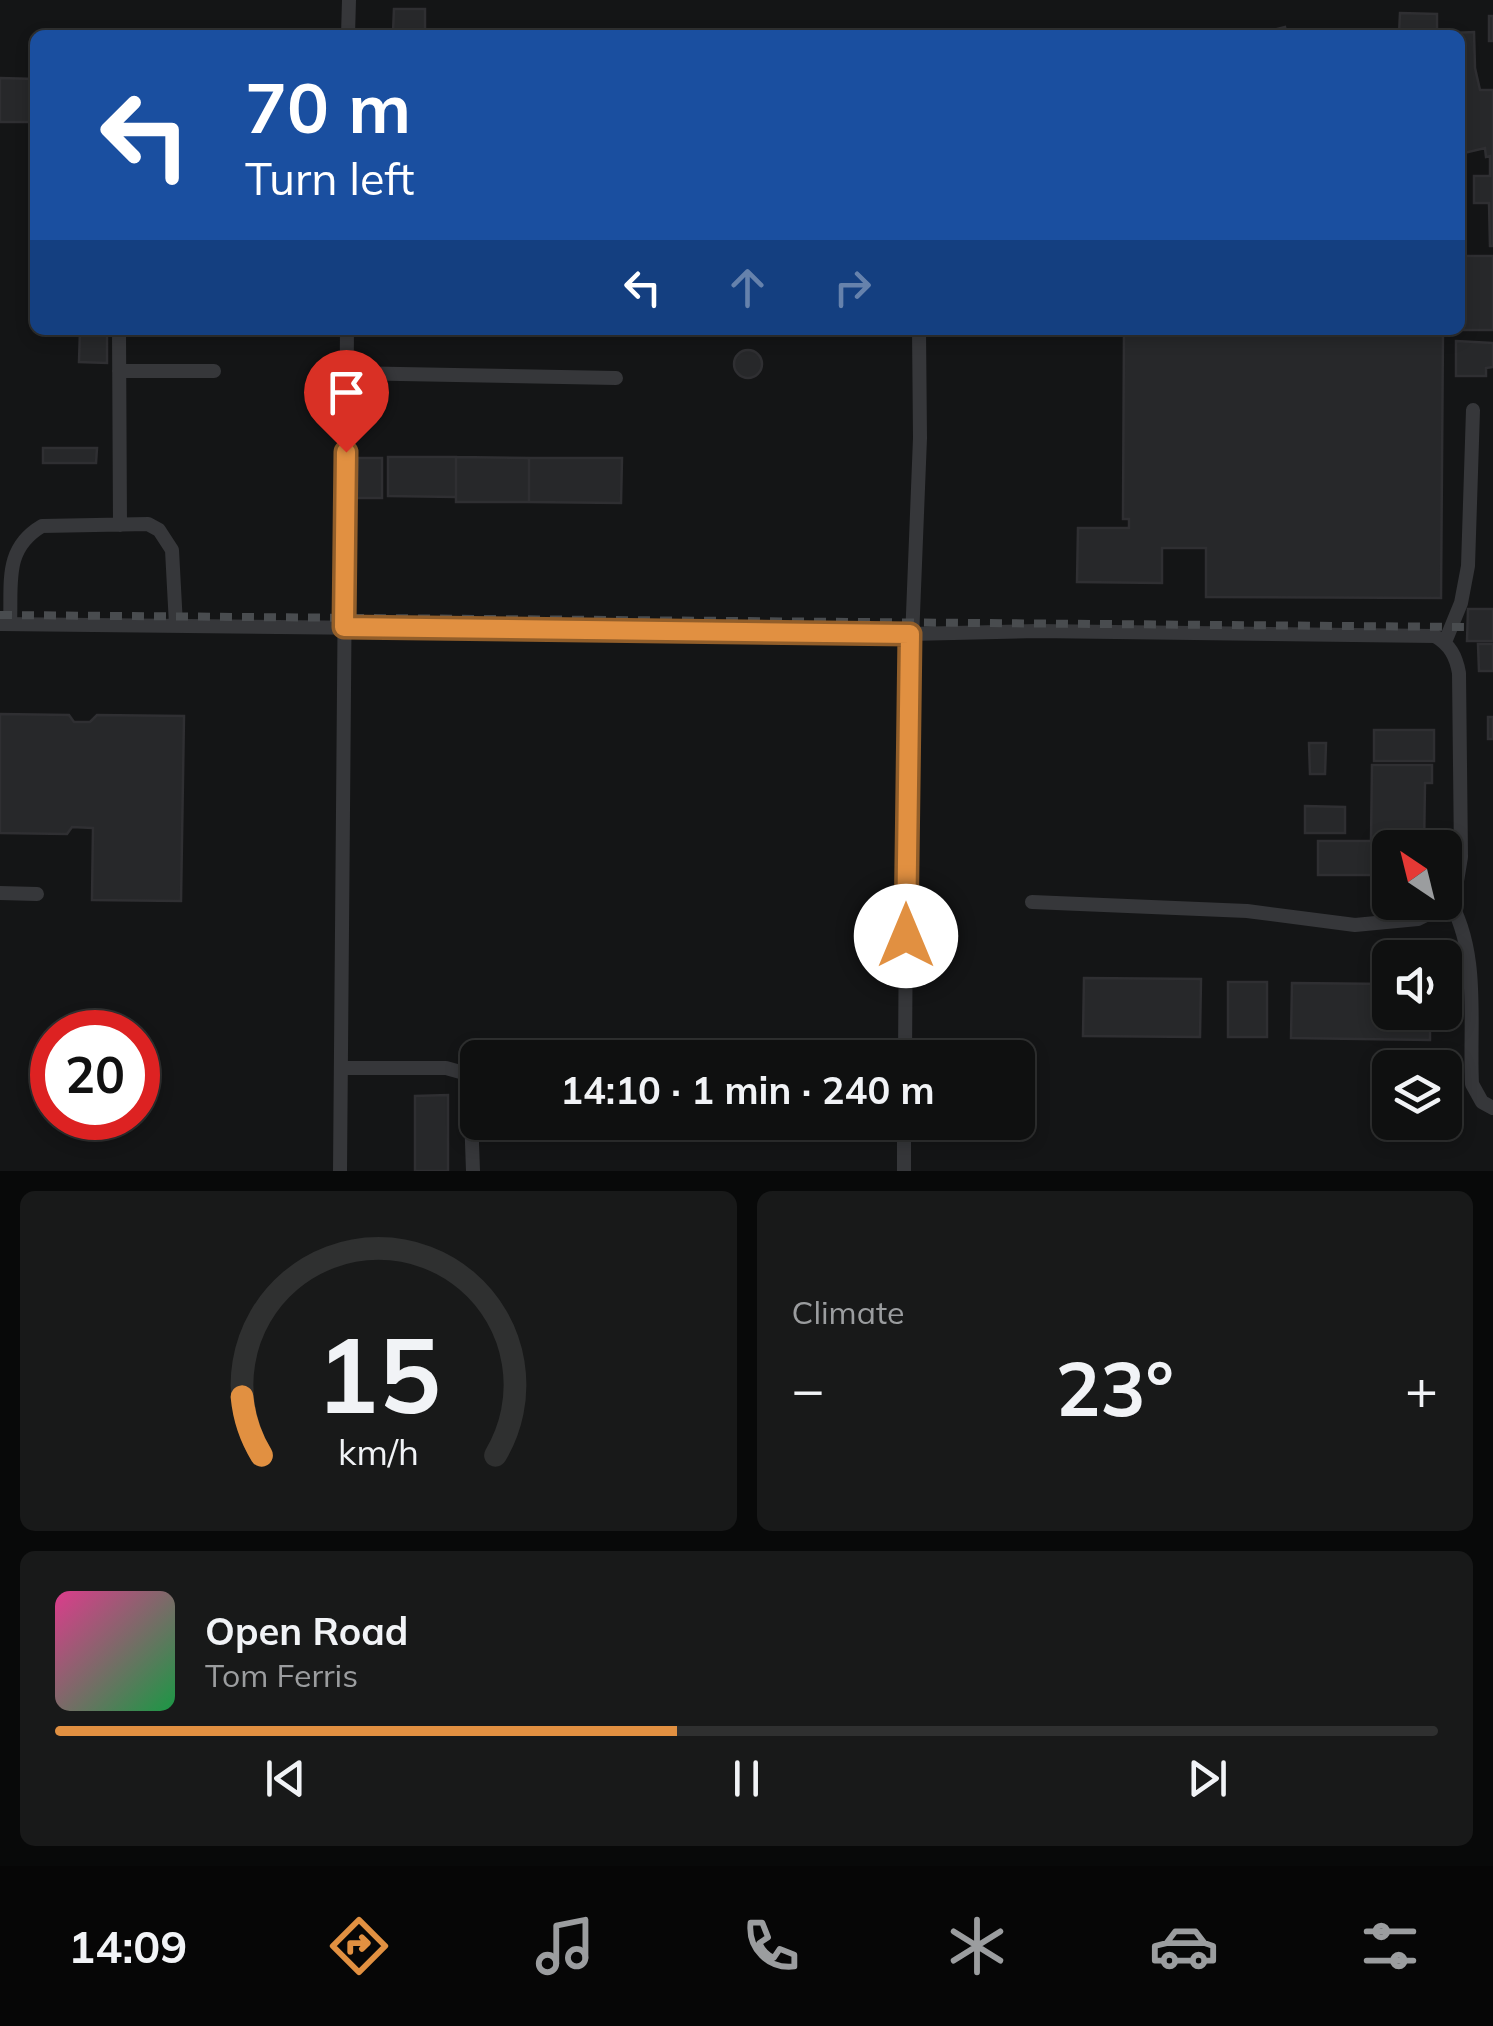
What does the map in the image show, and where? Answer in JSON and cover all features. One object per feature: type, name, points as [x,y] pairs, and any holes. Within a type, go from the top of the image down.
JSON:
[{"type":"lane","points":[[348,30],[349,0]]},
{"type":"lane","points":[[119,335],[120,524]]},
{"type":"lane","points":[[340,1171],[346,335]]},
{"type":"lane","points":[[905,1040],[910,634],[920,438],[920,335]]},
{"type":"lane","points":[[119,372],[214,372]]},
{"type":"lane","points":[[346,373],[616,378]]},
{"type":"lane","points":[[1445,642],[1461,603],[1468,566],[1473,410]]},
{"type":"lane","points":[[176,625],[172,550],[168,539],[148,524],[42,526],[29,533],[14,554],[5,624],[1435,636],[1456,657],[1459,673],[1460,830]]},
{"type":"lane","points":[[0,893],[37,894]]},
{"type":"lane","points":[[1032,902],[1247,911],[1354,926],[1409,920]]},
{"type":"lane","points":[[1458,920],[1468,953],[1472,1084],[1482,1102],[1493,1108]]},
{"type":"lane","points":[[341,1068],[446,1068],[464,1073],[470,1086],[472,1171]]},
{"type":"lane","points":[[904,1140],[904,1171]]},
{"type":"building","points":[[394,9],[425,9],[425,30],[393,30]]},
{"type":"building","points":[[1400,13],[1437,14],[1437,30],[1399,30]]},
{"type":"building","points":[[1489,16],[1493,16],[1493,41],[1489,41]]},
{"type":"building","points":[[1465,32],[1474,32],[1480,90],[1493,90],[1493,246],[1489,203],[1474,203],[1474,176],[1490,176],[1490,156],[1486,157],[1485,148],[1465,153]]},
{"type":"building","points":[[0,78],[30,79],[30,122],[0,122]]},
{"type":"building","points":[[1465,256],[1493,256],[1493,330],[1465,330]]},
{"type":"building","points":[[80,335],[107,335],[107,363],[79,362]]},
{"type":"building","points":[[1124,335],[1443,335],[1441,598],[1206,597],[1206,548],[1162,548],[1162,583],[1077,582],[1078,528],[1129,528],[1129,519],[1123,519]]},
{"type":"building","points":[[1456,341],[1493,343],[1493,367],[1486,368],[1486,376],[1456,376]]},
{"type":"building","points":[[748,350],[758,354],[762,364],[758,374],[748,378],[738,374],[734,364],[738,354]]},
{"type":"building","points":[[43,448],[97,448],[96,463],[43,463]]},
{"type":"building","points":[[388,457],[456,457],[456,497],[388,496]]},
{"type":"building","points":[[456,457],[529,458],[529,502],[456,502]]},
{"type":"building","points":[[358,458],[382,458],[382,498],[357,498]]},
{"type":"building","points":[[529,458],[622,458],[621,503],[529,502]]},
{"type":"building","points":[[1468,609],[1493,609],[1493,641],[1467,641]]},
{"type":"building","points":[[1478,644],[1493,644],[1493,671],[1479,671]]},
{"type":"building","points":[[0,714],[69,715],[74,722],[90,722],[97,715],[184,716],[181,901],[92,900],[93,828],[72,827],[67,834],[0,833]]},
{"type":"building","points":[[1488,717],[1493,717],[1493,739],[1488,739]]},
{"type":"building","points":[[1374,730],[1434,730],[1434,761],[1374,761]]},
{"type":"building","points":[[1309,743],[1326,743],[1325,774],[1310,774]]},
{"type":"building","points":[[1372,765],[1432,765],[1432,783],[1425,783],[1424,830],[1372,830],[1372,875],[1318,875],[1318,841],[1371,841]]},
{"type":"building","points":[[1305,806],[1345,807],[1345,833],[1305,833]]},
{"type":"building","points":[[1084,978],[1201,979],[1200,1037],[1083,1036]]},
{"type":"building","points":[[1228,982],[1267,982],[1267,1037],[1228,1037]]},
{"type":"building","points":[[1292,983],[1372,984],[1372,1030],[1430,1030],[1430,1040],[1291,1038]]},
{"type":"building","points":[[448,1095],[448,1171],[415,1171],[415,1096]]},
{"type":"railway","points":[[0,615],[1467,627]]},
{"type":"route","points":[[346,452],[344,627],[910,634],[906,936]]}]
